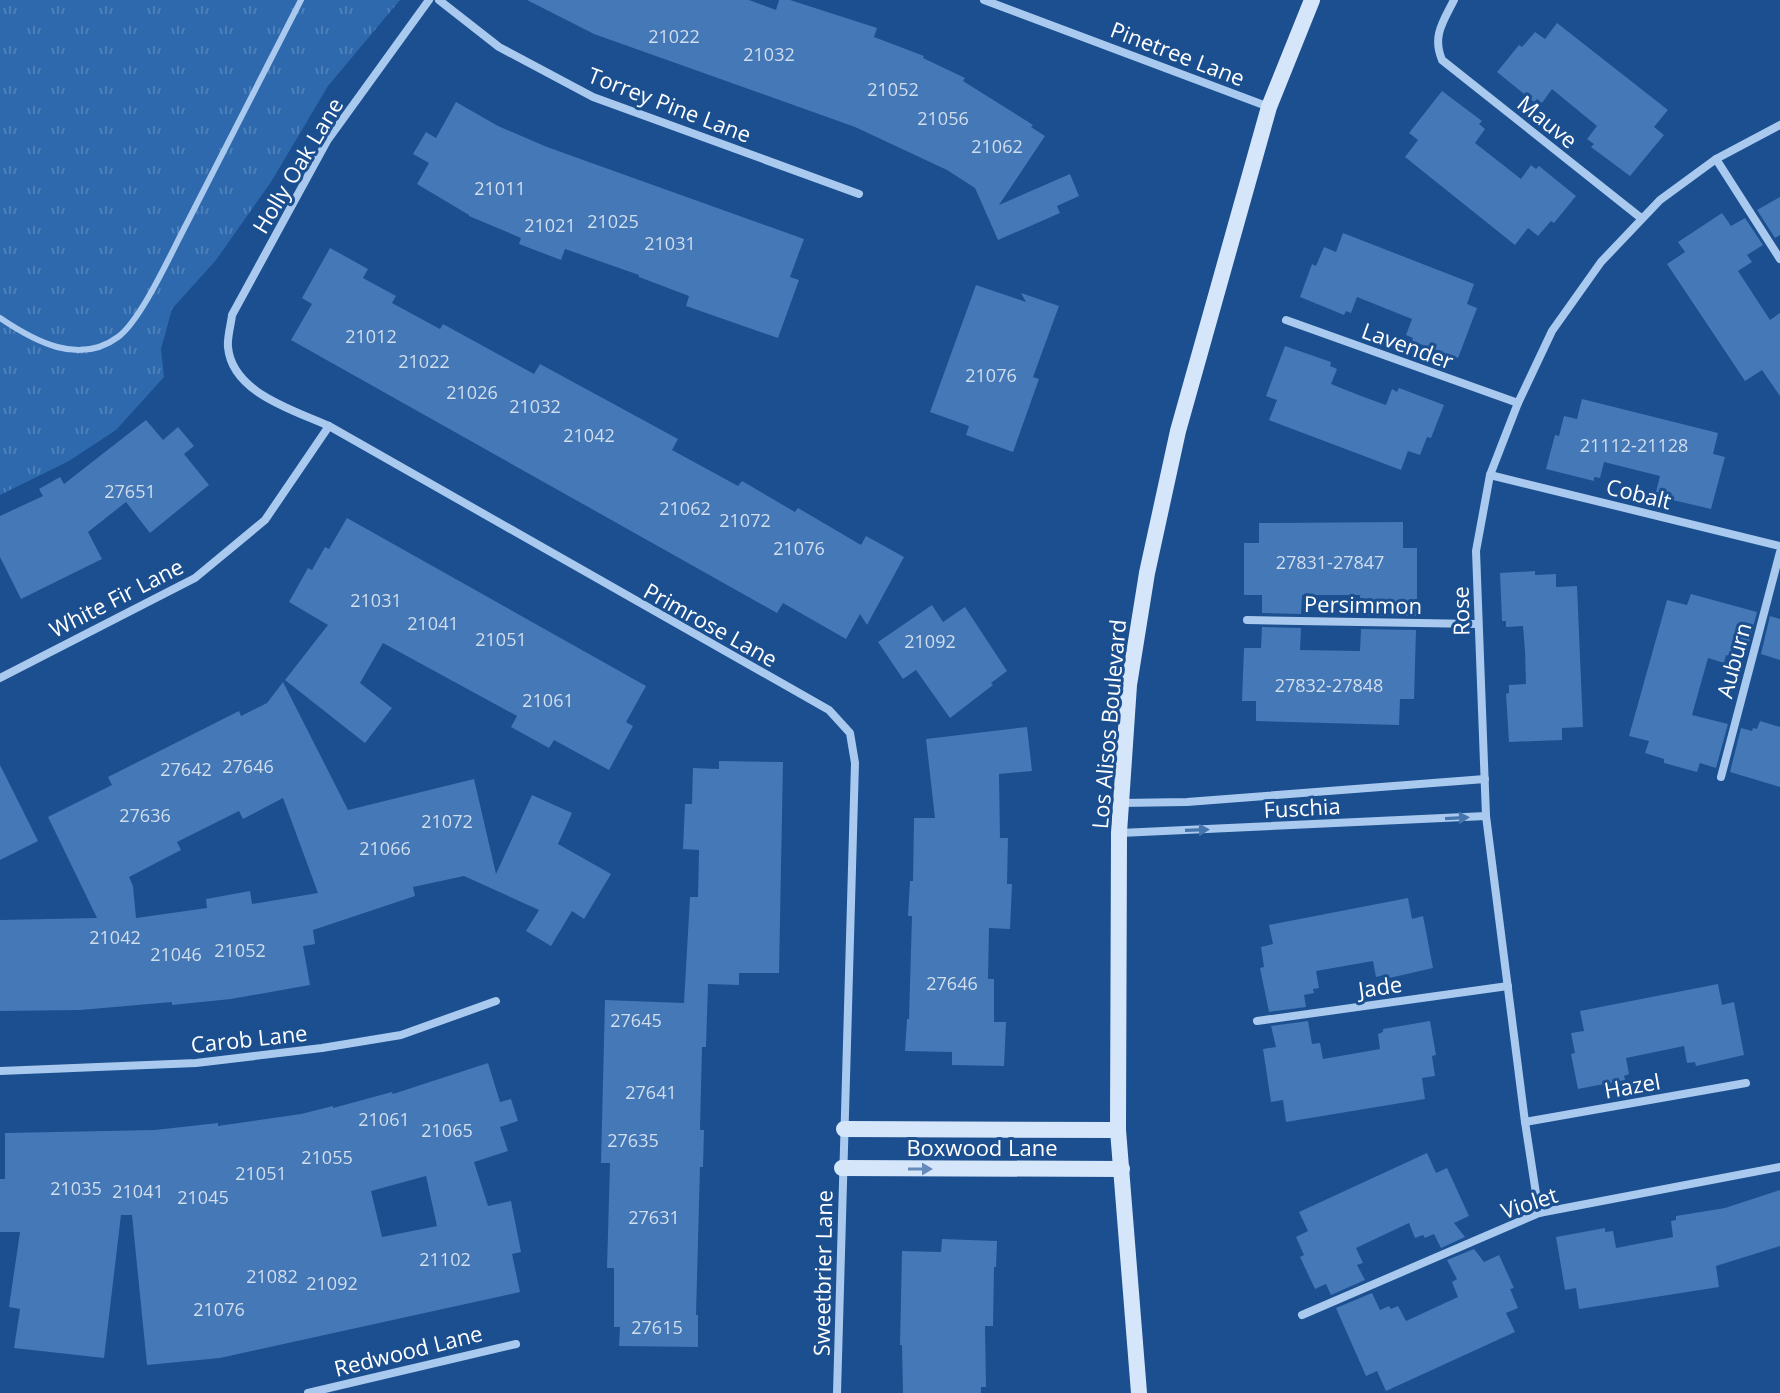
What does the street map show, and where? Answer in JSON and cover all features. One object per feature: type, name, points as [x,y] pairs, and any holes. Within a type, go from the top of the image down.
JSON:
[{"type":"main road","name":"Los Alisos Boulevard","points":[[1151,1393],[1139,1386],[1118,1130],[1119,833],[1129,685],[1147,573],[1178,431],[1269,107],[1312,0]]},
{"type":"main road","name":"Boxwood Lane","points":[[844,1129],[1118,1130]]},
{"type":"main road","name":"Boxwood Lane","points":[[842,1161],[1122,1169]]},
{"type":"street","name":"Holly Oak Lane","points":[[232,315],[327,141],[429,0]]},
{"type":"street","name":"Torrey Pine Lane","points":[[439,0],[499,47],[593,97],[859,194]]},
{"type":"street","name":"Pinetree Lane","points":[[984,0],[1269,107]]},
{"type":"street","name":"Mauve","points":[[1454,0],[1436,35],[1442,60],[1641,218]]},
{"type":"street","name":"Rose","points":[[1539,1213],[1486,816],[1476,551],[1490,475],[1518,403],[1552,331],[1601,262],[1660,200],[1716,159],[1780,125]]},
{"type":"street","points":[[1716,159],[1780,259]]},
{"type":"street","name":"Primrose Lane","points":[[232,315],[228,348],[237,373],[257,392],[329,426],[829,710],[850,733],[855,763],[842,1161]]},
{"type":"street","name":"Lavender","points":[[1286,320],[1518,403]]},
{"type":"street","name":"White Fir Lane","points":[[0,678],[195,578],[265,520],[329,426]]},
{"type":"street","name":"Cobalt","points":[[1490,475],[1780,546]]},
{"type":"street","name":"Auburn","points":[[1721,777],[1780,552]]},
{"type":"street","name":"Persimmon","points":[[1247,620],[1478,624]]},
{"type":"street","name":"Fuschia","points":[[1121,803],[1187,802],[1485,779]]},
{"type":"street","name":"Fuschia","points":[[1119,833],[1486,816]]},
{"type":"street","name":"Jade","points":[[1257,1021],[1508,986]]},
{"type":"street","name":"Carob Lane","points":[[0,1071],[196,1063],[322,1048],[401,1035],[496,1001]]},
{"type":"street","name":"Hazel","points":[[1525,1122],[1746,1083]]},
{"type":"street","name":"Sweetbrier Lane","points":[[837,1393],[842,1161]]},
{"type":"street","name":"Violet","points":[[1302,1315],[1539,1213],[1780,1167]]},
{"type":"street","name":"Redwood Lane","points":[[308,1393],[512,1342],[516,1344]]},
{"type":"lane","points":[[0,318],[30,338],[69,350],[101,346],[117,338],[129,326],[159,278],[301,0]]},
{"type":"green space","points":[[0,0],[400,0],[328,86],[271,182],[216,260],[172,309],[161,349],[164,377],[116,430],[69,461],[0,495]]},
{"type":"building","points":[[527,0],[749,0],[776,10],[779,0],[790,0],[877,28],[874,37],[924,56],[965,78],[963,81],[1033,125],[1031,127],[1045,136],[999,205],[1070,174],[1079,196],[1057,206],[1060,213],[998,240],[975,188],[947,170],[855,127],[594,34]]},
{"type":"building","points":[[1557,23],[1668,110],[1654,127],[1664,135],[1630,176],[1591,147],[1594,144],[1587,139],[1597,126],[1552,89],[1542,103],[1537,99],[1534,102],[1497,72],[1519,45],[1522,47],[1535,32],[1545,39]]},
{"type":"building","points":[[1442,91],[1482,121],[1479,124],[1485,129],[1475,143],[1521,179],[1531,165],[1536,169],[1539,166],[1576,196],[1554,223],[1551,221],[1538,236],[1528,228],[1515,245],[1405,157],[1418,140],[1409,133]]},
{"type":"building","points":[[456,102],[498,126],[547,147],[804,239],[790,277],[799,280],[778,338],[686,306],[689,296],[639,275],[565,249],[561,260],[519,244],[521,238],[469,216],[417,184],[429,163],[413,154],[426,132],[436,138]]},
{"type":"building","points":[[1780,197],[1780,235],[1775,238],[1757,210]]},
{"type":"building","points":[[1722,213],[1731,226],[1745,218],[1763,245],[1747,255],[1752,262],[1738,271],[1770,320],[1780,313],[1780,396],[1762,370],[1745,381],[1667,264],[1685,252],[1678,242]]},
{"type":"building","points":[[1343,233],[1474,284],[1467,304],[1477,308],[1458,358],[1412,341],[1413,338],[1406,335],[1412,319],[1357,297],[1351,313],[1346,311],[1344,315],[1300,297],[1312,264],[1316,266],[1324,247],[1336,252]]},
{"type":"building","points":[[330,248],[368,269],[363,278],[396,296],[392,303],[440,329],[443,324],[534,374],[540,364],[678,439],[672,450],[738,486],[742,481],[795,512],[798,508],[861,545],[866,536],[904,557],[867,625],[860,614],[846,639],[783,603],[777,613],[291,340],[312,304],[302,298]]},
{"type":"building","points":[[976,285],[1026,302],[1021,293],[1059,306],[1033,377],[1039,379],[1013,452],[966,435],[969,426],[930,412]]},
{"type":"building","points":[[1285,346],[1331,362],[1330,366],[1337,369],[1331,384],[1361,396],[1386,405],[1392,389],[1397,392],[1399,388],[1444,405],[1431,438],[1427,437],[1420,455],[1408,451],[1401,470],[1269,420],[1277,400],[1266,396]]},
{"type":"building","points":[[1582,399],[1718,433],[1713,454],[1725,457],[1711,509],[1664,498],[1665,494],[1656,492],[1660,476],[1604,462],[1600,478],[1594,477],[1594,481],[1546,469],[1555,435],[1559,436],[1564,416],[1577,419]]},
{"type":"building","points":[[146,420],[163,440],[178,427],[194,446],[184,454],[209,485],[150,533],[126,502],[88,532],[102,559],[21,599],[0,557],[0,516],[43,496],[39,489],[60,477],[64,484]]},
{"type":"building","points":[[347,518],[646,686],[626,722],[633,726],[609,770],[554,740],[549,748],[511,727],[517,716],[383,643],[360,683],[392,708],[365,743],[285,680],[328,625],[289,602],[308,568],[312,570],[325,547],[329,549]]},
{"type":"building","points":[[1403,522],[1403,548],[1417,548],[1417,616],[1361,615],[1360,595],[1302,595],[1301,614],[1262,613],[1262,595],[1244,595],[1244,543],[1259,543],[1259,523]]},
{"type":"building","points":[[1535,571],[1535,575],[1556,574],[1556,587],[1577,586],[1583,727],[1562,728],[1562,740],[1509,742],[1506,694],[1509,693],[1509,685],[1526,684],[1525,651],[1523,626],[1506,627],[1506,621],[1502,621],[1500,573]]},
{"type":"building","points":[[1691,594],[1757,612],[1747,650],[1733,645],[1724,663],[1708,658],[1692,715],[1728,724],[1716,768],[1700,763],[1697,772],[1664,763],[1664,759],[1645,753],[1649,741],[1629,736],[1667,600],[1687,605]]},
{"type":"building","points":[[932,605],[943,622],[965,607],[1007,671],[950,718],[916,670],[903,679],[878,642]]},
{"type":"building","points":[[1770,616],[1780,619],[1780,660],[1761,654]]},
{"type":"building","points":[[1262,627],[1301,628],[1300,650],[1360,651],[1361,629],[1416,630],[1414,699],[1400,699],[1399,725],[1256,721],[1256,701],[1242,701],[1244,648],[1261,648]]},
{"type":"building","points":[[283,682],[348,810],[474,779],[496,874],[532,795],[572,813],[558,844],[611,874],[584,919],[572,911],[551,946],[526,931],[539,910],[464,876],[413,887],[415,896],[313,930],[315,944],[303,946],[310,985],[231,999],[172,1005],[172,1002],[80,1010],[0,1011],[0,920],[97,918],[48,817],[112,785],[108,777],[239,711],[241,716],[267,703]],"holes":[[[283,798],[318,893],[252,904],[250,891],[206,899],[207,908],[136,918],[133,886],[129,877],[181,850],[177,842],[239,811],[243,819]]]},
{"type":"building","points":[[1760,721],[1780,727],[1780,787],[1730,772],[1741,728],[1752,731],[1753,728],[1757,729]]},
{"type":"building","points":[[1027,727],[1032,771],[999,774],[1000,838],[1008,838],[1007,884],[1012,884],[1010,929],[989,928],[988,979],[994,979],[994,1022],[1006,1022],[1004,1066],[952,1065],[952,1052],[905,1051],[909,1019],[912,916],[908,916],[910,881],[913,881],[914,818],[935,818],[926,739]]},
{"type":"building","points":[[719,761],[783,762],[779,973],[739,973],[739,985],[708,984],[706,1047],[702,1047],[700,1130],[704,1130],[703,1167],[700,1167],[698,1347],[619,1346],[620,1327],[614,1327],[614,1268],[607,1268],[610,1163],[601,1163],[605,1000],[684,1003],[690,897],[698,897],[699,850],[683,849],[685,804],[692,804],[693,768],[719,769]]},
{"type":"building","points":[[0,765],[38,841],[0,860]]},
{"type":"building","points":[[1408,898],[1412,919],[1423,916],[1433,968],[1385,979],[1384,975],[1376,977],[1373,961],[1316,971],[1319,988],[1313,989],[1314,993],[1304,995],[1306,1007],[1269,1012],[1260,968],[1264,967],[1261,947],[1273,944],[1269,925]]},
{"type":"building","points":[[1718,984],[1722,1005],[1734,1002],[1744,1055],[1696,1066],[1695,1062],[1687,1063],[1684,1046],[1626,1058],[1629,1074],[1624,1076],[1625,1080],[1578,1089],[1571,1054],[1575,1053],[1571,1033],[1584,1031],[1580,1011]]},
{"type":"building","points":[[1308,1021],[1312,1044],[1320,1043],[1323,1059],[1380,1049],[1378,1034],[1383,1029],[1430,1021],[1436,1055],[1432,1056],[1435,1076],[1422,1078],[1425,1099],[1286,1122],[1283,1100],[1271,1102],[1263,1049],[1276,1047],[1271,1026]]},
{"type":"building","points":[[488,1063],[500,1102],[511,1099],[518,1121],[500,1127],[508,1151],[474,1162],[488,1206],[511,1201],[521,1252],[512,1254],[520,1292],[220,1358],[147,1365],[132,1215],[121,1215],[104,1358],[14,1348],[20,1309],[9,1307],[20,1232],[0,1232],[0,1179],[5,1179],[5,1133],[155,1130],[218,1123],[218,1126],[301,1114],[393,1094]],"holes":[[[426,1176],[437,1226],[382,1237],[371,1191]]]},
{"type":"building","points":[[1427,1153],[1436,1173],[1447,1168],[1469,1216],[1454,1223],[1465,1237],[1441,1248],[1434,1234],[1415,1238],[1409,1223],[1356,1248],[1363,1263],[1357,1265],[1365,1280],[1331,1295],[1326,1284],[1315,1289],[1300,1257],[1304,1255],[1296,1237],[1308,1231],[1299,1212]]},
{"type":"building","points":[[1780,1190],[1780,1246],[1716,1266],[1719,1287],[1579,1309],[1576,1288],[1565,1290],[1556,1237],[1605,1228],[1605,1232],[1613,1231],[1616,1248],[1673,1237],[1671,1221],[1676,1220],[1676,1216],[1725,1208]]},
{"type":"building","points":[[942,1239],[997,1241],[993,1326],[985,1326],[986,1387],[981,1387],[981,1393],[903,1393],[900,1345],[902,1251],[941,1252]]},
{"type":"building","points":[[1474,1249],[1484,1262],[1499,1255],[1514,1288],[1510,1289],[1518,1308],[1506,1313],[1515,1332],[1386,1391],[1377,1371],[1366,1376],[1336,1308],[1372,1293],[1380,1310],[1398,1306],[1406,1321],[1458,1297],[1452,1282],[1457,1279],[1447,1260]]}]
